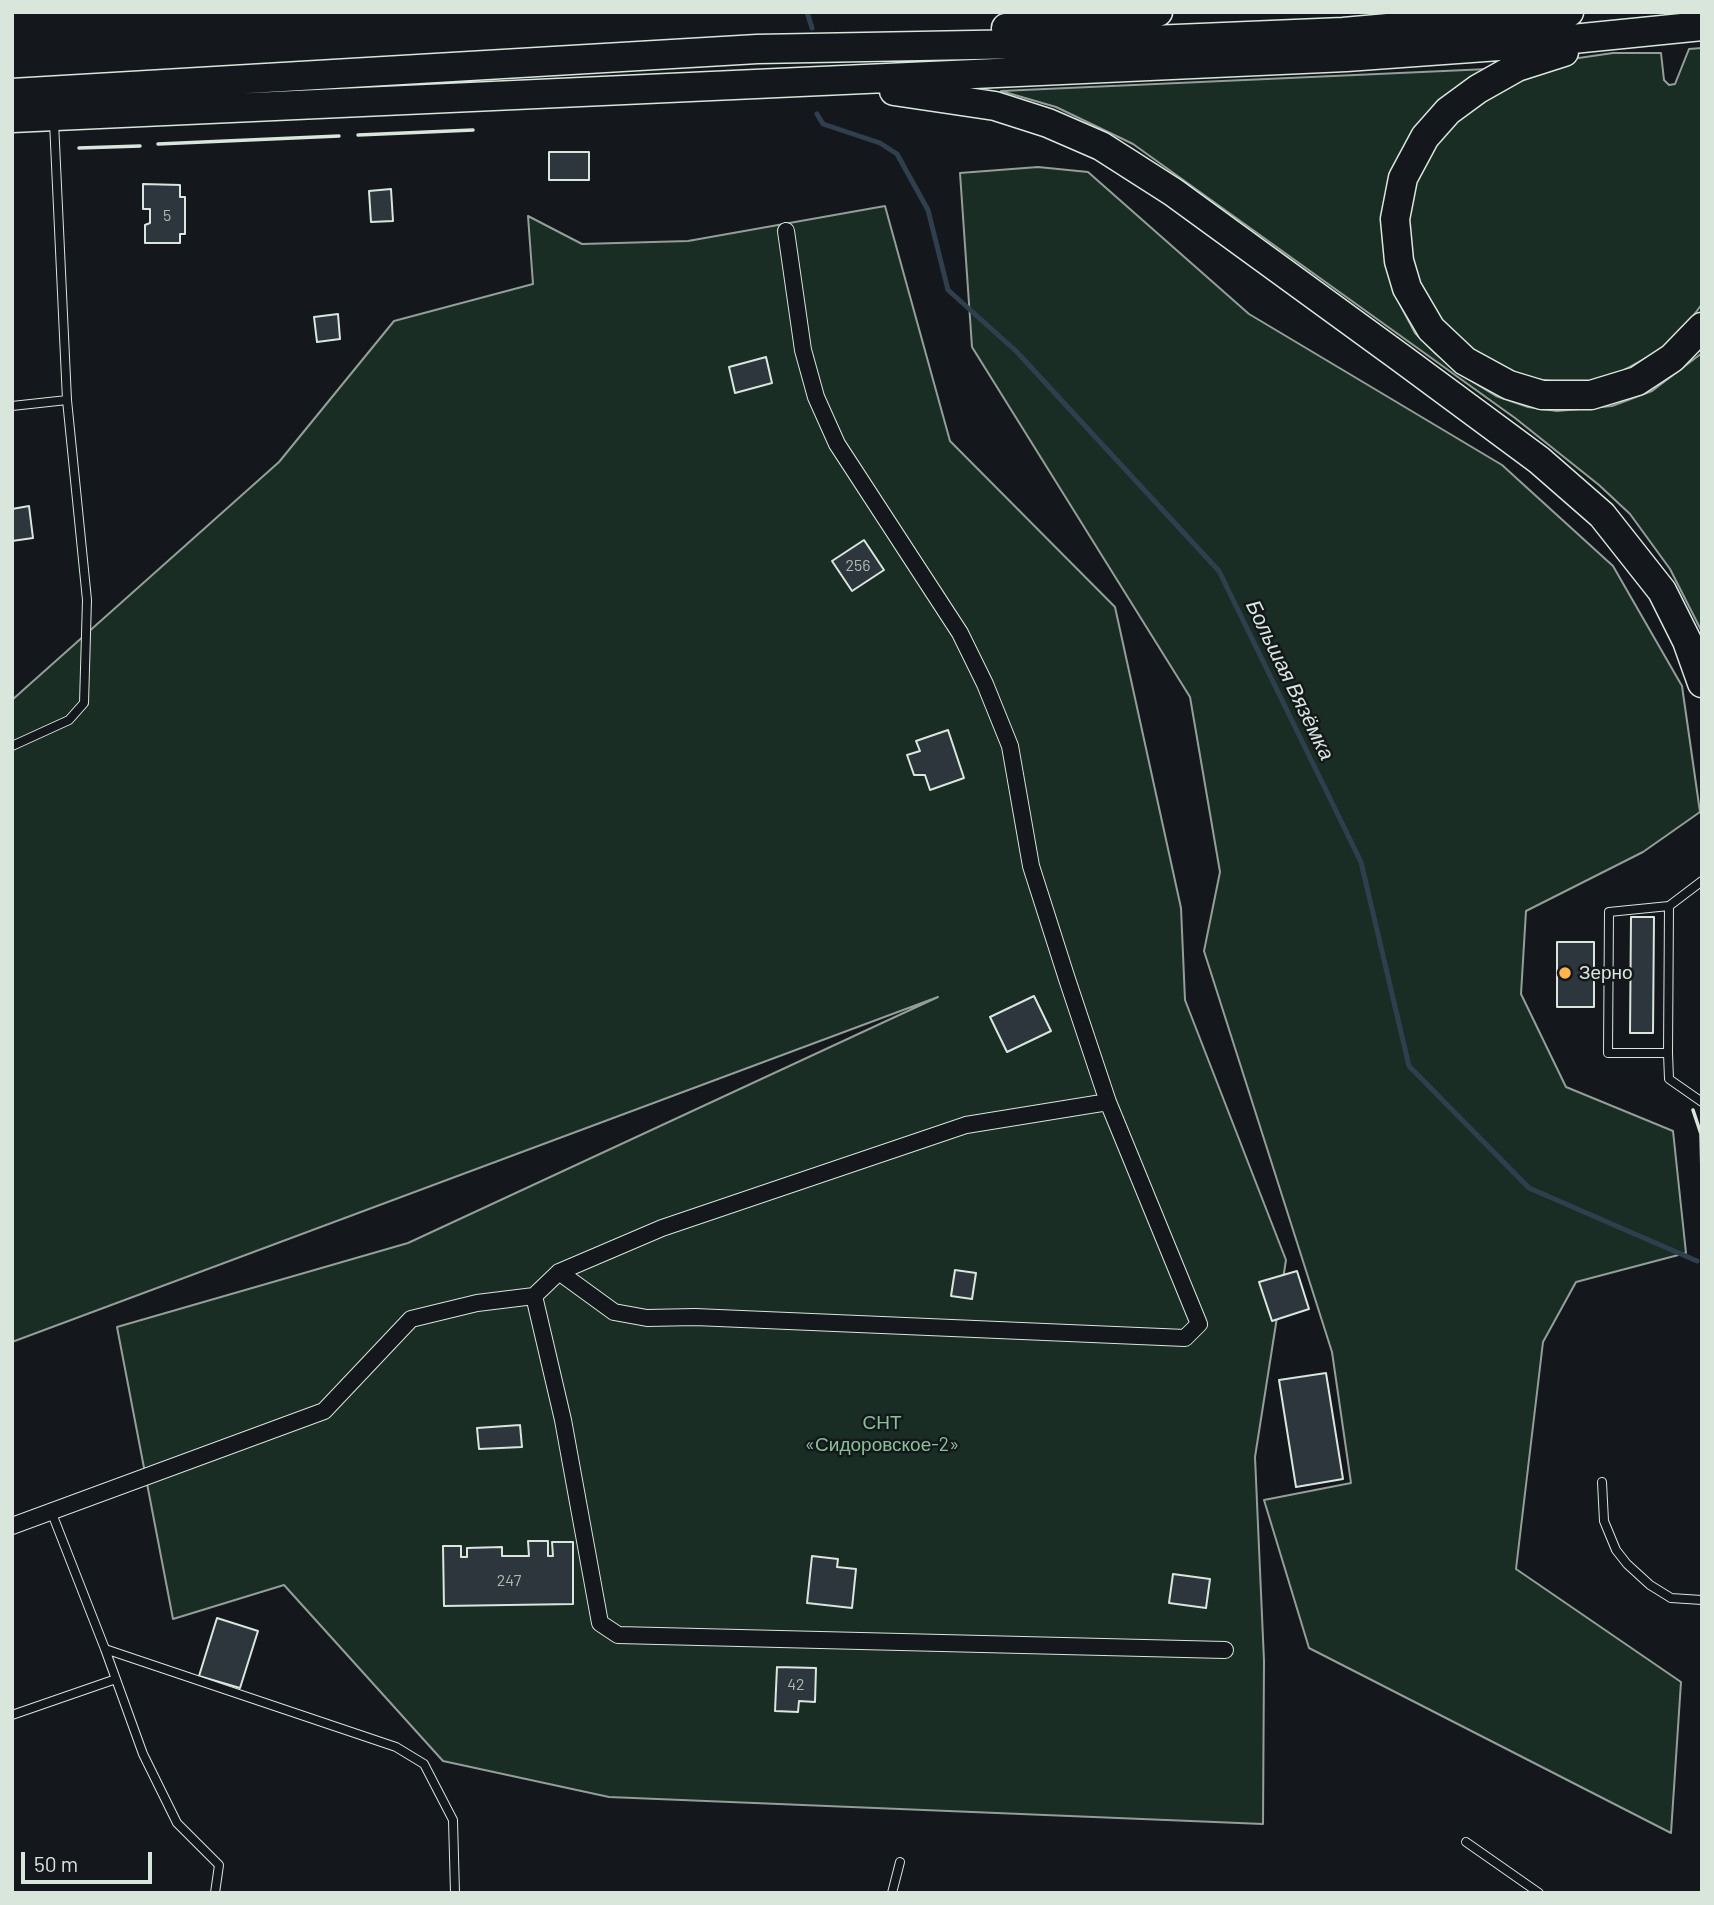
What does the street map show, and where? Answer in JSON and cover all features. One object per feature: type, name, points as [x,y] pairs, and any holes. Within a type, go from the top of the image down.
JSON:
[{"type":"highway","points":[[851,46],[1158,12]]},
{"type":"highway","points":[[12,93],[851,46],[1082,43],[1343,32],[1569,12]]},
{"type":"highway","points":[[12,118],[1346,57],[1626,35],[1702,26]]},
{"type":"highway","points":[[1626,35],[1517,67],[1473,92],[1448,111],[1425,137],[1403,178],[1395,219],[1399,261],[1407,288],[1419,310],[1442,341],[1487,374],[1531,392],[1565,397],[1591,395],[1625,386],[1672,358],[1702,327]]},
{"type":"highway","points":[[801,81],[941,96],[995,106],[1068,130],[1133,165],[1539,460],[1586,500],[1626,543],[1662,591],[1687,640],[1702,682]]},
{"type":"street","points":[[559,1272],[614,1312],[647,1318],[695,1317],[1185,1338],[1199,1324],[1108,1102],[1031,866],[1010,746],[985,684],[960,634],[831,432],[816,397],[803,350],[786,231]]},
{"type":"street","points":[[12,1526],[324,1411],[411,1319],[477,1303],[534,1296],[559,1272],[662,1228],[966,1125],[1108,1102]]},
{"type":"street","points":[[534,1296],[563,1420],[600,1623],[618,1635],[1225,1650]]},
{"type":"lane","points":[[12,746],[69,720],[84,703],[87,600],[67,400],[53,115]]},
{"type":"lane","points":[[12,406],[67,400]]},
{"type":"lane","points":[[1668,1052],[1608,1053],[1609,912],[1669,906],[1702,881]]},
{"type":"lane","points":[[1669,906],[1669,1079],[1702,1102]]},
{"type":"lane","points":[[1602,1482],[1604,1521],[1616,1550],[1627,1564],[1650,1585],[1671,1598],[1702,1600]]},
{"type":"lane","points":[[51,1511],[143,1754],[177,1823],[219,1865],[215,1893]]},
{"type":"lane","points":[[105,1649],[396,1747],[424,1764],[453,1821],[457,1892]]},
{"type":"lane","points":[[12,1714],[116,1679]]},
{"type":"lane","points":[[1466,1842],[1539,1893]]},
{"type":"lane","points":[[892,1893],[900,1862]]},
{"type":"green space","points":[[1702,48],[1702,304],[1682,331],[1663,349],[1615,375],[1586,382],[1561,382],[1534,379],[1485,362],[1445,330],[1410,268],[1407,202],[1427,150],[1466,110],[1551,62],[1613,53],[1661,53],[1664,80],[1669,85],[1675,84],[1689,49]]},
{"type":"green space","points":[[1488,69],[1383,217],[1383,240],[1393,291],[1415,333],[1436,354],[1465,377],[1496,396],[1528,407],[1557,411],[1612,406],[1652,391],[1702,353],[1702,632],[1670,569],[1630,514],[1599,485],[1515,418],[1133,144],[1056,107],[1001,91]]},
{"type":"green space","points":[[1038,167],[1088,172],[1249,314],[1502,465],[1613,566],[1682,686],[1700,812],[1643,852],[1526,911],[1521,994],[1566,1087],[1673,1131],[1686,1253],[1576,1282],[1543,1342],[1516,1569],[1681,1682],[1671,1833],[1309,1648],[1264,1500],[1351,1483],[1332,1352],[1204,951],[1220,872],[1190,697],[972,347],[960,173]]},
{"type":"green space","name":"СНТ «Сидоровское-2»","points":[[885,206],[950,441],[1115,607],[1181,908],[1185,1000],[1286,1260],[1255,1457],[1264,1661],[1263,1824],[609,1797],[443,1761],[284,1585],[173,1619],[117,1327],[408,1243],[938,997],[12,1342],[12,700],[279,462],[394,321],[533,284],[528,216],[582,244],[688,241]]},
{"type":"building","points":[[549,152],[589,152],[589,180],[549,180]]},
{"type":"building","points":[[143,184],[180,185],[180,197],[185,197],[185,234],[180,234],[180,243],[145,243],[145,225],[150,223],[150,209],[143,209]]},
{"type":"building","points":[[391,189],[393,221],[371,222],[369,191]]},
{"type":"building","points":[[338,314],[340,339],[317,342],[314,317]]},
{"type":"building","points":[[766,357],[772,383],[735,393],[729,367]]},
{"type":"building","points":[[29,506],[33,538],[12,541],[12,509]]},
{"type":"building","points":[[864,540],[884,570],[852,591],[832,561]]},
{"type":"building","points":[[948,730],[964,778],[930,790],[925,775],[914,775],[907,755],[920,751],[916,741]]},
{"type":"building","points":[[1631,917],[1654,917],[1653,1033],[1630,1033]]},
{"type":"building","points":[[1557,942],[1594,942],[1594,1007],[1557,1007]]},
{"type":"building","points":[[1034,996],[1051,1031],[1007,1052],[990,1017]]},
{"type":"building","points":[[955,1270],[976,1273],[972,1299],[951,1296]]},
{"type":"building","points":[[1297,1271],[1309,1309],[1272,1321],[1259,1282]]},
{"type":"building","points":[[1326,1373],[1343,1479],[1296,1487],[1279,1380]]},
{"type":"building","points":[[520,1425],[522,1447],[479,1449],[477,1428]]},
{"type":"building","points":[[528,1541],[548,1541],[548,1556],[553,1556],[552,1542],[573,1542],[573,1604],[444,1606],[443,1546],[461,1546],[461,1557],[467,1557],[467,1548],[502,1547],[502,1556],[529,1556]]},
{"type":"building","points":[[812,1556],[838,1559],[837,1567],[856,1569],[852,1608],[807,1603]]},
{"type":"building","points":[[1173,1574],[1210,1579],[1206,1608],[1169,1603]]},
{"type":"building","points":[[217,1618],[258,1631],[240,1688],[199,1676]]},
{"type":"building","points":[[777,1667],[816,1668],[815,1702],[799,1701],[798,1712],[775,1711]]},
{"type":"waterway","name":"Большая Вязёмка","points":[[807,12],[812,28]]},
{"type":"waterway","name":"Большая Вязёмка","points":[[817,114],[823,124],[880,143],[897,154],[928,210],[948,290],[1016,351],[1219,571],[1361,862],[1409,1066],[1529,1188],[1697,1261]]},
{"type":"wall","points":[[358,135],[473,130]]},
{"type":"wall","points":[[158,144],[339,136]]},
{"type":"wall","points":[[79,148],[140,146]]},
{"type":"wall","points":[[1693,1110],[1701,1134],[1702,1175]]},
{"type":"place","name":"Зерно","points":[[1565,973]]}]
